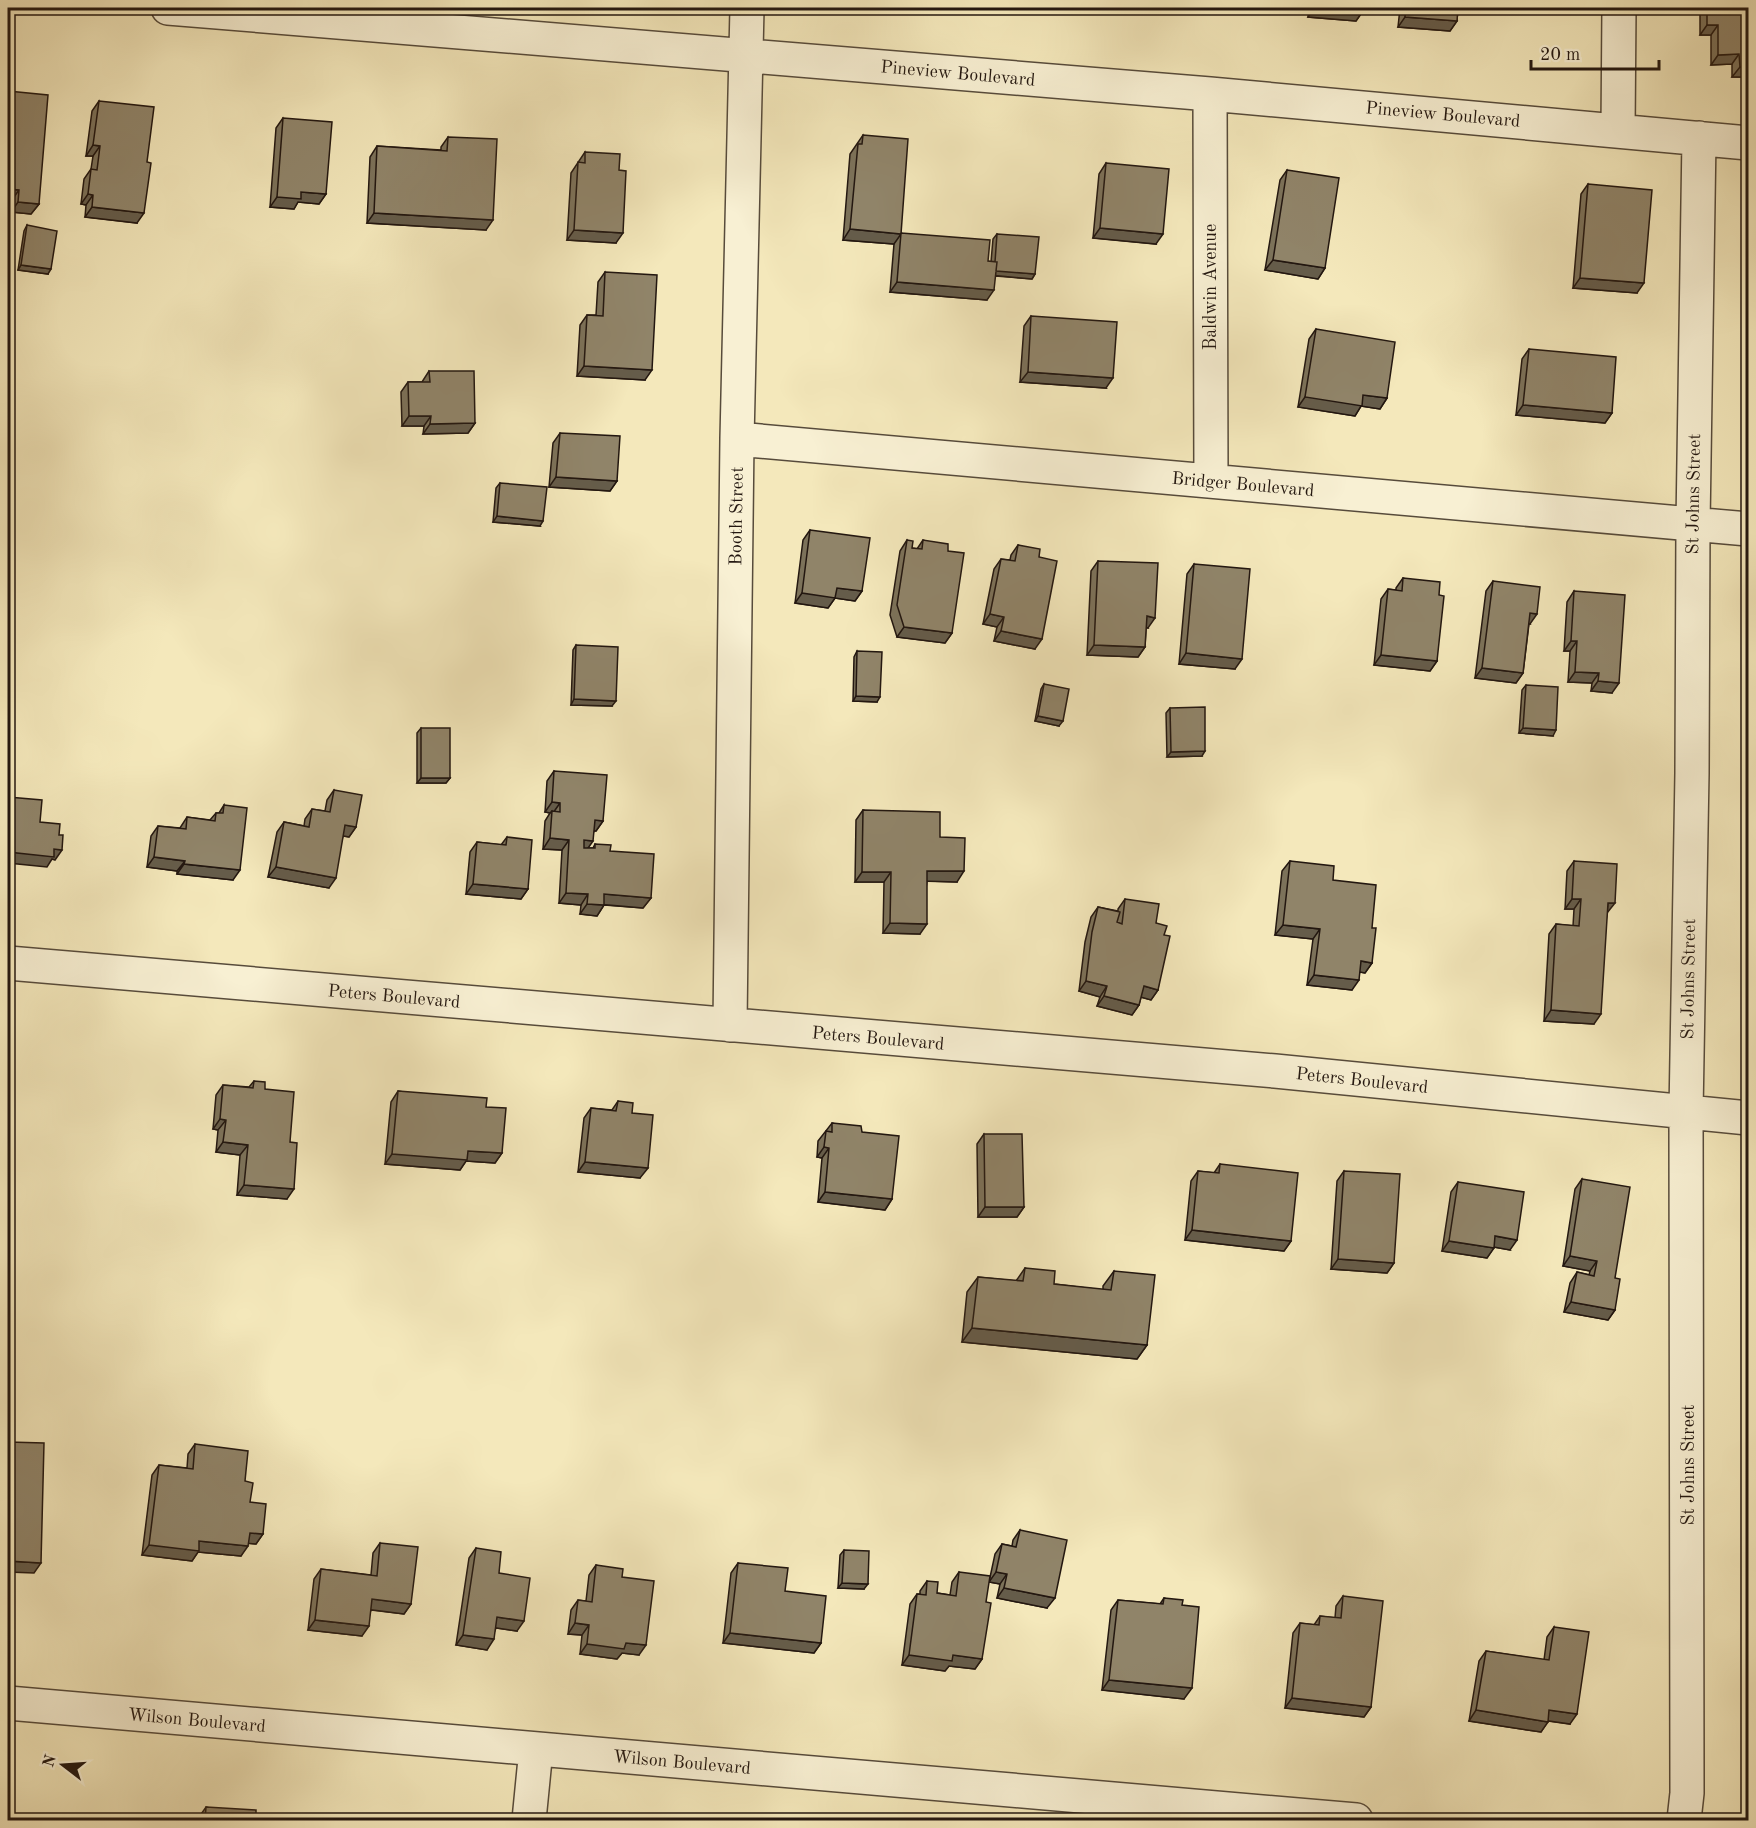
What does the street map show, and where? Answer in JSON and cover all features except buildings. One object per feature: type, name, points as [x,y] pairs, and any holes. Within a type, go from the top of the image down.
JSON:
[{"type":"street","name":"Pineview Boulevard","points":[[168,8],[1210,94],[1749,143]]},
{"type":"street","name":"Booth Street","points":[[730,1025],[737,439],[747,8]]},
{"type":"street","points":[[1618,130],[1619,8]]},
{"type":"street","name":"Baldwin Avenue","points":[[1210,94],[1211,481]]},
{"type":"street","name":"St Johns Street","points":[[1684,1821],[1688,1793],[1686,1112],[1699,138]]},
{"type":"street","name":"Bridger Boulevard","points":[[737,439],[1749,529]]},
{"type":"street","name":"Peters Boulevard","points":[[8,963],[1275,1071],[1749,1118]]},
{"type":"street","name":"Wilson Boulevard","points":[[8,1703],[1356,1821]]},
{"type":"street","points":[[529,1821],[536,1749]]}]
